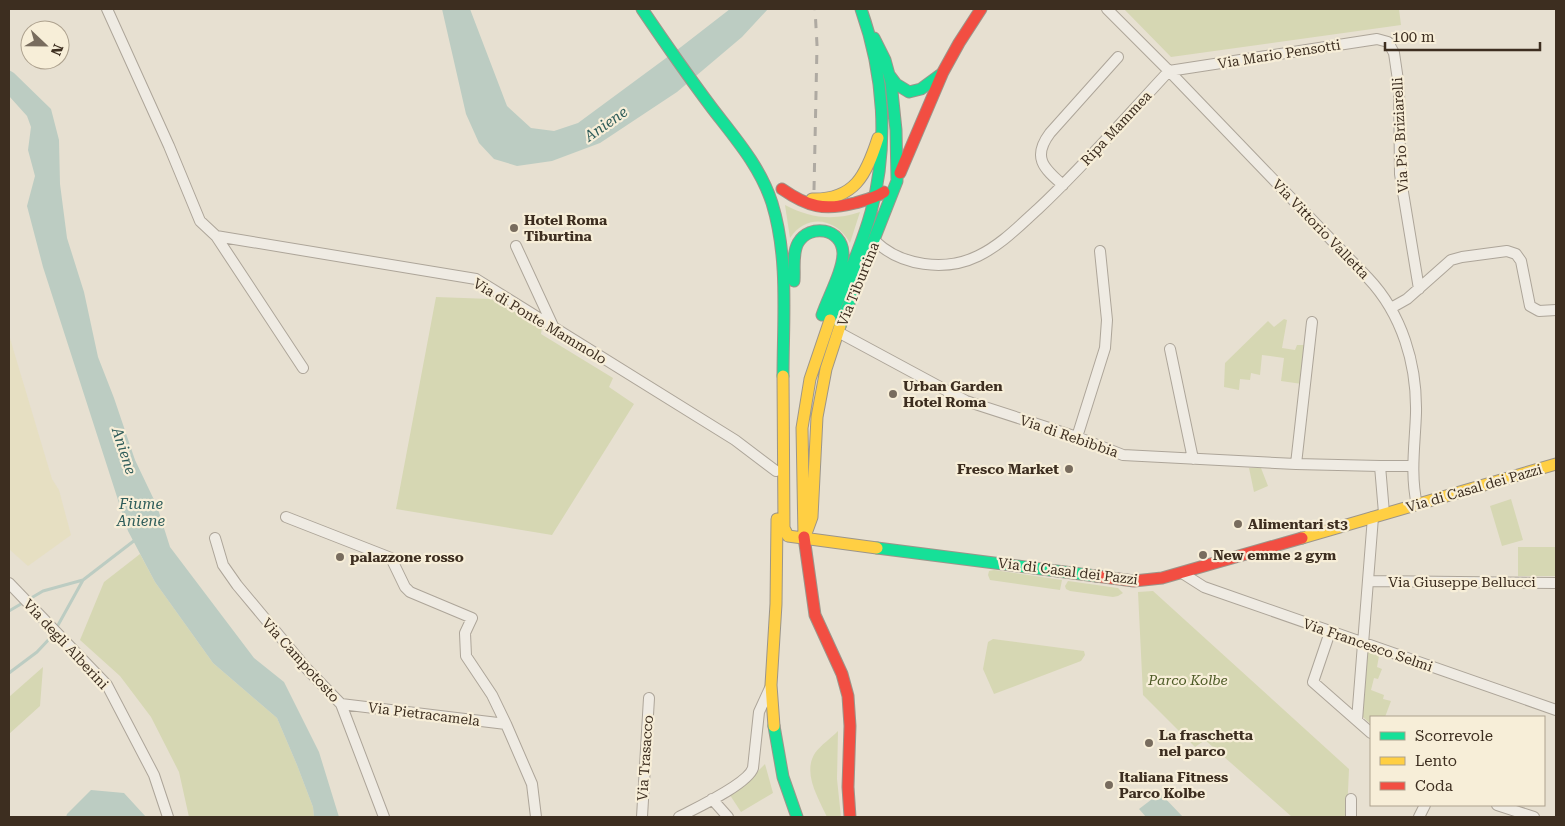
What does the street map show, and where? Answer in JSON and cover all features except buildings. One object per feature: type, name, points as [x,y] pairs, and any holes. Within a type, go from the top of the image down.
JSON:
[{"type":"main road","points":[[642,9],[712,108],[755,164],[782,190],[804,203],[821,208],[837,208],[874,198],[897,180],[943,72],[981,9]]},
{"type":"main road","name":"Via Tiburtina","points":[[850,817],[848,793],[850,723],[847,694],[841,670],[818,625],[811,598],[808,559],[804,539],[802,430],[808,388],[817,358],[864,236],[881,160],[878,73],[870,32],[862,11]]},
{"type":"main road","name":"Via Tiburtina","points":[[804,539],[811,522],[818,406],[826,369],[838,332],[875,241],[897,180],[895,111],[890,76],[882,50],[870,32]]},
{"type":"main road","points":[[890,76],[898,86],[912,92],[922,89],[943,72]]},
{"type":"main road","points":[[782,190],[802,197],[817,199],[832,198],[849,191],[867,169],[881,128]]},
{"type":"main road","points":[[755,164],[771,199],[782,249],[784,528],[788,536],[804,539]]},
{"type":"main road","points":[[782,392],[790,351],[796,246],[804,235],[811,230],[817,229],[829,232],[837,237],[843,252],[821,318],[816,340],[817,358]]},
{"type":"main road","points":[[783,440],[776,471],[776,604],[771,685],[773,717],[783,777],[797,817]]},
{"type":"main road","name":"Via di Casal dei Pazzi","points":[[804,539],[975,559],[1134,582],[1182,573],[1556,464]]},
{"type":"street","points":[[107,9],[170,146],[200,221],[216,236],[303,368]]},
{"type":"street","name":"Via Vittorio Valletta","points":[[1107,9],[1372,283],[1391,308],[1407,347],[1414,379],[1416,406],[1412,466],[1417,505]]},
{"type":"street","name":"Via Mario Pensotti","points":[[1169,71],[1376,39],[1388,42]]},
{"type":"street","name":"Via Pio Briziarelli","points":[[1388,42],[1394,53],[1399,87],[1400,174],[1419,289]]},
{"type":"street","points":[[1062,185],[1043,167],[1041,154],[1043,145],[1050,133],[1118,56]]},
{"type":"street","name":"Ripa Mammea","points":[[875,241],[891,254],[916,262],[943,264],[969,260],[989,250],[1008,236],[1062,185],[1169,71]]},
{"type":"street","name":"Via di Ponte Mammolo","points":[[216,236],[476,279],[735,440],[776,471]]},
{"type":"street","points":[[516,246],[554,327]]},
{"type":"street","points":[[1077,437],[1105,348],[1107,320],[1100,251]]},
{"type":"street","points":[[1391,308],[1407,299],[1451,260],[1510,252],[1516,254],[1521,261],[1530,306],[1539,312],[1556,310]]},
{"type":"street","points":[[1296,464],[1312,322]]},
{"type":"street","name":"Via di Rebibbia","points":[[838,332],[966,400],[1129,456],[1296,464],[1412,466]]},
{"type":"street","points":[[1170,349],[1193,459]]},
{"type":"street","points":[[1358,720],[1369,582],[1378,515],[1380,466]]},
{"type":"street","points":[[286,517],[391,558],[405,587],[410,592],[472,618],[465,633],[466,656],[492,695],[506,724],[532,784],[536,817]]},
{"type":"street","name":"Via Campotosto","points":[[215,538],[223,565],[236,585],[307,669],[341,704],[384,817]]},
{"type":"street","name":"Via Francesco Selmi","points":[[1182,573],[1204,587],[1556,710]]},
{"type":"street","name":"Via Giuseppe Bellucci","points":[[1369,582],[1556,583]]},
{"type":"street","name":"Via degli Alberini","points":[[9,583],[107,685],[154,775],[168,817]]},
{"type":"street","points":[[1330,632],[1313,682],[1370,731]]},
{"type":"street","points":[[679,817],[712,800],[745,779],[751,772],[759,712],[771,685]]},
{"type":"street","name":"Via Trasacco","points":[[642,817],[649,698]]},
{"type":"street","name":"Via Pietracamela","points":[[341,704],[506,724]]},
{"type":"street","points":[[1351,799],[1351,817]]},
{"type":"street","points":[[712,800],[728,817]]},
{"type":"street","points":[[1500,806],[1534,817]]},
{"type":"shaded area","points":[[9,335],[52,479],[59,490],[71,535],[28,566],[9,549]]},
{"type":"green space","points":[[1124,9],[1399,9],[1401,25],[1171,57]]},
{"type":"green space","points":[[785,205],[803,213],[822,217],[841,217],[860,212],[850,243],[837,228],[821,222],[805,225],[790,238]]},
{"type":"green space","points":[[436,297],[491,299],[542,327],[541,334],[613,378],[609,387],[634,404],[552,535],[396,509]]},
{"type":"green space","points":[[1284,319],[1287,320],[1282,348],[1295,350],[1297,345],[1308,345],[1302,384],[1281,381],[1284,358],[1262,355],[1260,375],[1251,373],[1250,380],[1240,379],[1239,390],[1224,387],[1225,363],[1268,321],[1274,327]]},
{"type":"green space","points":[[1249,468],[1261,468],[1268,486],[1254,492]]},
{"type":"green space","points":[[1511,499],[1523,540],[1502,546],[1490,506]]},
{"type":"green space","points":[[1518,547],[1556,547],[1556,576],[1518,576]]},
{"type":"green space","points":[[140,554],[155,582],[213,663],[277,718],[313,807],[314,817],[189,817],[179,772],[151,717],[120,676],[80,640],[104,582]]},
{"type":"green space","points":[[994,570],[1062,580],[1060,590],[990,580],[989,571]]},
{"type":"green space","points":[[1068,581],[1118,588],[1123,593],[1113,597],[1070,591],[1065,586]]},
{"type":"green space","name":"Parco Kolbe","points":[[1153,591],[1349,769],[1347,814],[1343,817],[1292,817],[1205,740],[1195,747],[1143,695],[1138,592]]},
{"type":"green space","points":[[993,639],[1084,651],[1085,655],[1081,661],[994,694],[983,669],[988,642]]},
{"type":"green space","points":[[1366,652],[1379,656],[1377,667],[1382,669],[1378,679],[1374,678],[1371,690],[1384,695],[1383,699],[1391,701],[1385,716],[1370,716],[1370,723],[1363,717]]},
{"type":"green space","points":[[43,667],[40,706],[9,734],[9,697]]},
{"type":"green space","points":[[838,731],[837,779],[841,817],[827,817],[813,786],[810,769],[811,761],[823,744]]},
{"type":"green space","points":[[765,764],[773,793],[741,812],[728,792],[750,779]]},
{"type":"water","name":"Aniene","points":[[442,9],[470,9],[507,106],[531,128],[554,131],[578,123],[730,9],[768,9],[742,37],[677,92],[600,143],[552,161],[517,166],[494,159],[479,143],[466,114]]},
{"type":"water","name":"Fiume Aniene","points":[[9,70],[51,109],[59,140],[60,184],[67,238],[84,292],[98,357],[135,460],[157,506],[170,547],[254,658],[284,682],[319,752],[339,817],[314,817],[313,807],[277,718],[213,663],[155,582],[128,531],[43,267],[27,206],[35,176],[28,150],[31,127],[27,116],[9,96]]},
{"type":"water","points":[[91,790],[124,793],[146,817],[66,817]]},
{"type":"water","points":[[1160,793],[1183,817],[1146,817],[1139,809]]},
{"type":"waterway","points":[[9,673],[37,652],[52,636],[83,580],[135,540]]},
{"type":"waterway","points":[[9,611],[43,591],[83,580]]},
{"type":"railway","points":[[814,190],[817,45],[815,9]]},
{"type":"traffic: fast","points":[[642,9],[694,84],[746,153],[761,177],[772,203],[781,245],[783,267],[783,376]]},
{"type":"traffic: fast","points":[[830,320],[867,226],[877,187],[880,161],[882,135],[879,84],[875,59],[861,9]]},
{"type":"traffic: fast","points":[[840,326],[897,181],[896,130],[891,82],[885,60],[874,38]]},
{"type":"traffic: fast","points":[[890,76],[896,84],[909,92],[921,89],[940,75]]},
{"type":"traffic: fast","points":[[794,281],[795,252],[798,243],[803,237],[817,231],[825,231],[837,238],[843,253],[842,260],[838,276],[822,315]]},
{"type":"traffic: fast","points":[[877,548],[1096,576]]},
{"type":"traffic: fast","points":[[774,726],[783,777],[797,817]]},
{"type":"traffic: slow","points":[[812,199],[839,195],[857,183],[869,163],[878,138]]},
{"type":"traffic: slow","points":[[804,537],[802,428],[810,379],[830,320]]},
{"type":"traffic: slow","points":[[804,539],[812,517],[817,417],[826,369],[840,326]]},
{"type":"traffic: slow","points":[[783,376],[784,528],[788,536],[877,548]]},
{"type":"traffic: slow","points":[[1302,538],[1556,464]]},
{"type":"traffic: slow","points":[[774,726],[771,685],[776,604],[777,519]]},
{"type":"traffic: jam","points":[[900,173],[943,72],[981,9]]},
{"type":"traffic: jam","points":[[782,189],[800,200],[825,207],[855,203],[884,192]]},
{"type":"traffic: jam","points":[[804,537],[815,615],[842,674],[848,696],[850,726],[848,787],[850,817]]},
{"type":"traffic: jam","points":[[1096,576],[1134,581],[1162,578],[1302,538]]},
{"type":"place","name":"Hotel Roma Tiburtina","points":[[514,228]]},
{"type":"place","name":"Urban Garden Hotel Roma","points":[[893,394]]},
{"type":"place","name":"Fresco Market","points":[[1069,469]]},
{"type":"place","name":"Alimentari st3","points":[[1238,524]]},
{"type":"place","name":"New emme 2 gym","points":[[1203,555]]},
{"type":"place","name":"palazzone rosso","points":[[340,557]]},
{"type":"place","name":"La fraschetta nel parco","points":[[1149,743]]},
{"type":"place","name":"Italiana Fitness Parco Kolbe","points":[[1109,785]]}]
